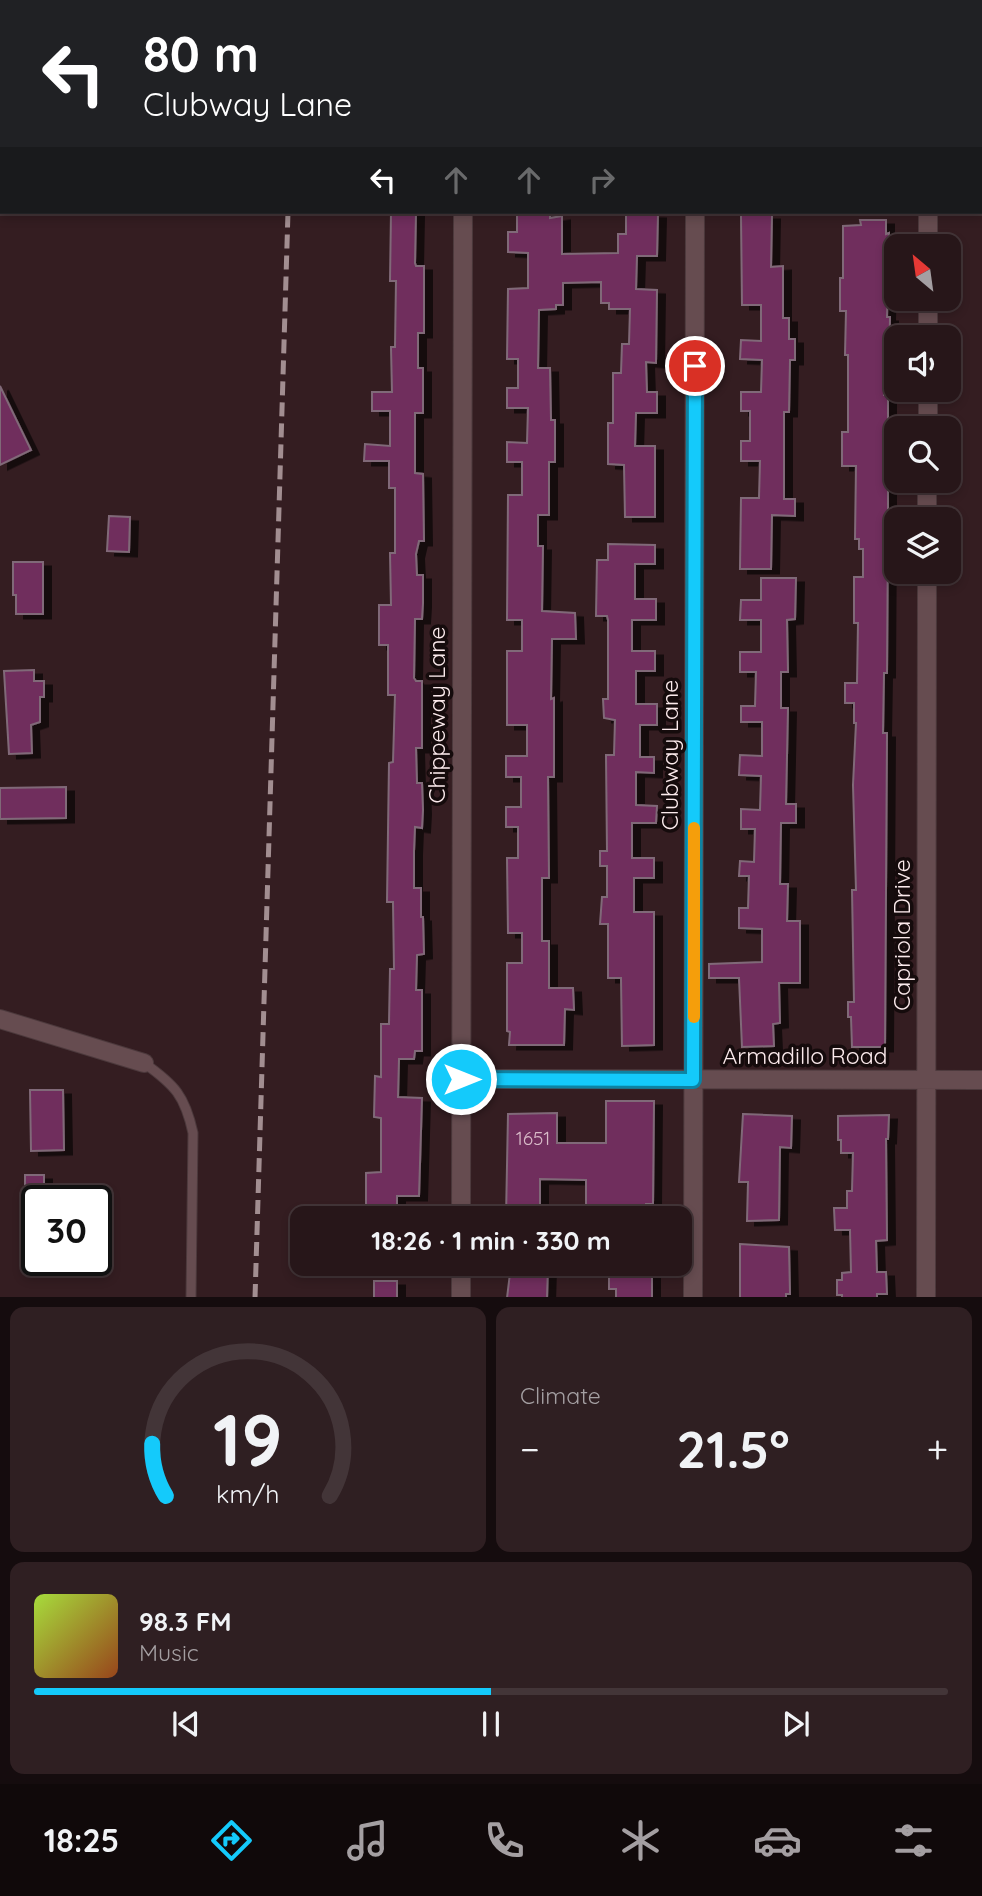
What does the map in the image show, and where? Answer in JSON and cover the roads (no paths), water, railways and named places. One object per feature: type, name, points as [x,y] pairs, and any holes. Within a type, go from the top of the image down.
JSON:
[{"type":"street","name":"Chippeway Lane","points":[[461,1206],[463,214]]},
{"type":"street","name":"Clubway Lane","points":[[693,1297],[695,214]]},
{"type":"street","points":[[928,214],[928,234]]},
{"type":"street","name":"Capriola Drive","points":[[926,1297],[927,584]]},
{"type":"street","points":[[0,1019],[144,1063]]},
{"type":"street","name":"Armadillo Road","points":[[461,1079],[982,1080]]},
{"type":"street","points":[[461,1276],[461,1297]]},
{"type":"lane","points":[[144,1063],[174,1086],[189,1113],[192,1133],[191,1297]]},
{"type":"railway","points":[[255,1297],[288,214]]}]
